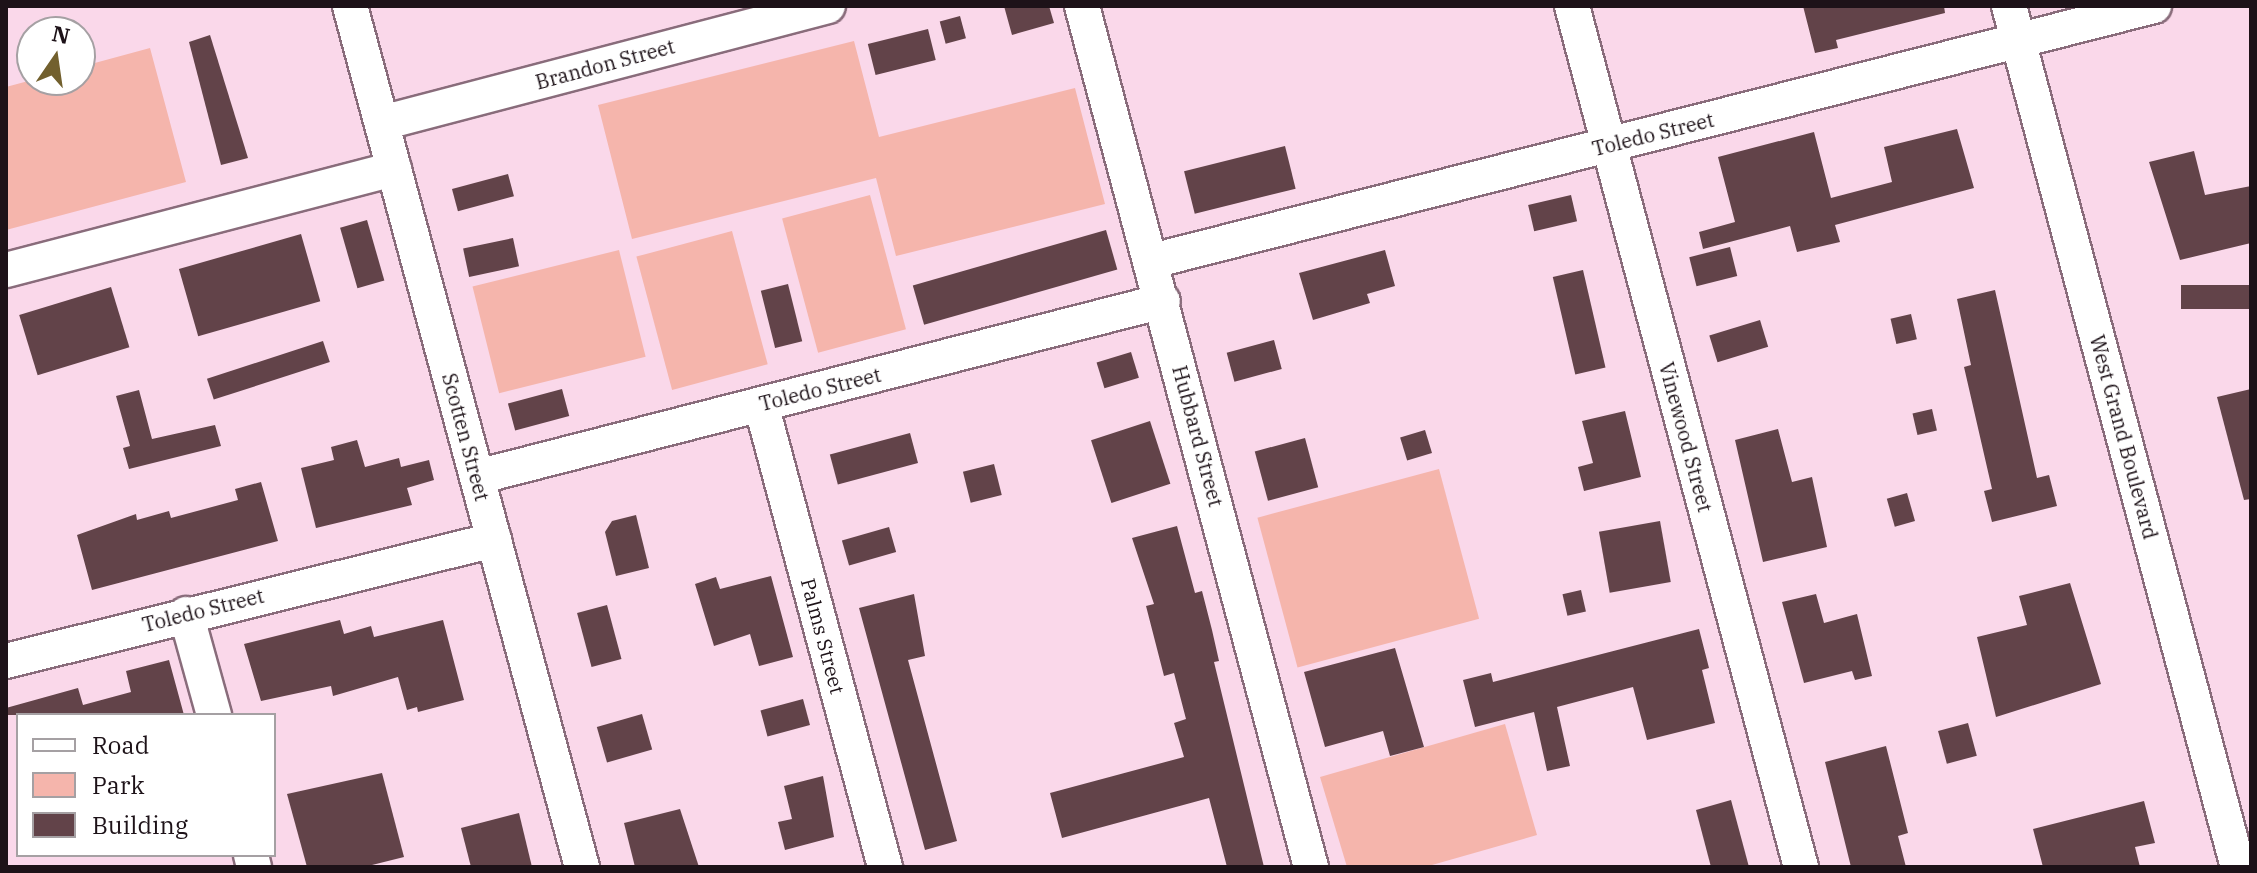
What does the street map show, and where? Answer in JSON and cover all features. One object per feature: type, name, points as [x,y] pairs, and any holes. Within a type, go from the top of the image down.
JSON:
[{"type":"street","name":"Scotten Street","points":[[350,6],[582,867]]},
{"type":"street","name":"Brandon Street","points":[[382,123],[828,6]]},
{"type":"street","name":"Hubbard Street","points":[[1082,6],[1163,301],[1311,867]]},
{"type":"street","name":"Vinewood Street","points":[[1572,6],[1801,867]]},
{"type":"street","name":"West Grand Boulevard","points":[[2009,6],[2238,867]]},
{"type":"street","name":"Toledo Street","points":[[1152,261],[2154,6]]},
{"type":"street","points":[[6,270],[394,169]]},
{"type":"street","name":"Toledo Street","points":[[477,477],[1163,301]]},
{"type":"street","name":"Palms Street","points":[[761,404],[885,867]]},
{"type":"street","name":"Toledo Street","points":[[6,661],[494,540]]},
{"type":"street","points":[[186,614],[213,713]]},
{"type":"green space","points":[[854,41],[879,137],[1075,88],[1105,204],[896,256],[876,178],[632,239],[598,105]]},
{"type":"green space","points":[[150,48],[186,182],[6,230],[6,87],[16,84],[16,96],[96,96],[96,63]]},
{"type":"green space","points":[[870,195],[906,329],[818,353],[782,219]]},
{"type":"green space","points":[[732,231],[768,364],[672,390],[636,257]]},
{"type":"green space","points":[[619,250],[646,357],[499,393],[472,287]]},
{"type":"green space","points":[[1439,469],[1479,619],[1298,667],[1257,518]]},
{"type":"green space","points":[[1505,724],[1537,835],[1425,867],[1347,867],[1320,777]]},
{"type":"building","points":[[1004,6],[1049,6],[1054,23],[1012,35]]},
{"type":"building","points":[[1803,6],[1944,6],[1945,13],[1836,40],[1838,48],[1815,53]]},
{"type":"building","points":[[960,16],[966,38],[946,44],[940,21]]},
{"type":"building","points":[[928,29],[936,60],[876,75],[868,44]]},
{"type":"building","points":[[210,35],[248,158],[221,165],[189,42]]},
{"type":"building","points":[[1957,129],[1974,188],[1835,225],[1840,242],[1797,252],[1790,226],[1703,249],[1699,232],[1735,222],[1718,157],[1814,132],[1831,198],[1892,182],[1884,147]]},
{"type":"building","points":[[1285,146],[1296,189],[1195,214],[1184,171]]},
{"type":"building","points":[[2194,151],[2205,195],[2251,186],[2251,243],[2180,260],[2149,162]]},
{"type":"building","points":[[508,174],[514,196],[458,211],[452,189]]},
{"type":"building","points":[[1571,195],[1577,221],[1534,231],[1528,205]]},
{"type":"building","points":[[367,220],[384,281],[357,288],[340,228]]},
{"type":"building","points":[[1106,230],[1117,269],[924,325],[913,285]]},
{"type":"building","points":[[301,234],[320,301],[198,336],[179,269]]},
{"type":"building","points":[[513,238],[519,266],[469,277],[463,249]]},
{"type":"building","points":[[1730,247],[1737,276],[1697,286],[1689,257]]},
{"type":"building","points":[[1385,250],[1395,286],[1367,294],[1370,303],[1313,320],[1299,273]]},
{"type":"building","points":[[1583,270],[1605,367],[1575,374],[1553,277]]},
{"type":"building","points":[[788,284],[802,341],[775,348],[761,291]]},
{"type":"building","points":[[2181,285],[2251,285],[2251,309],[2181,309]]},
{"type":"building","points":[[111,287],[129,347],[38,375],[19,315]]},
{"type":"building","points":[[1995,290],[2037,478],[2049,475],[2057,506],[1992,522],[1984,491],[1992,489],[1964,367],[1971,365],[1957,299]]},
{"type":"building","points":[[1911,314],[1917,339],[1896,344],[1891,319]]},
{"type":"building","points":[[1760,320],[1768,347],[1718,362],[1709,335]]},
{"type":"building","points":[[1274,340],[1282,369],[1234,382],[1227,353]]},
{"type":"building","points":[[323,341],[330,362],[214,400],[207,379]]},
{"type":"building","points":[[1131,352],[1139,378],[1104,388],[1097,363]]},
{"type":"building","points":[[562,389],[569,416],[515,431],[508,403]]},
{"type":"building","points":[[2251,389],[2251,499],[2244,500],[2217,397]]},
{"type":"building","points":[[139,390],[152,439],[215,425],[221,446],[129,469],[123,448],[130,446],[116,396]]},
{"type":"building","points":[[1932,409],[1937,430],[1917,435],[1913,413]]},
{"type":"building","points":[[1625,411],[1641,477],[1584,491],[1578,467],[1593,463],[1582,421]]},
{"type":"building","points":[[1150,421],[1170,484],[1111,503],[1091,440]]},
{"type":"building","points":[[1778,429],[1792,482],[1812,477],[1827,547],[1763,562],[1735,440]]},
{"type":"building","points":[[1425,430],[1432,453],[1407,461],[1400,438]]},
{"type":"building","points":[[910,433],[918,463],[838,484],[830,454]]},
{"type":"building","points":[[1305,438],[1318,487],[1268,501],[1255,451]]},
{"type":"building","points":[[357,440],[365,467],[399,458],[401,467],[429,460],[434,480],[407,488],[412,505],[316,528],[301,468],[334,460],[331,447]]},
{"type":"building","points":[[994,464],[1002,495],[971,503],[963,472]]},
{"type":"building","points":[[261,482],[278,541],[92,590],[77,535],[136,514],[137,520],[169,511],[171,518],[238,500],[235,489]]},
{"type":"building","points":[[1907,493],[1915,521],[1895,527],[1887,499]]},
{"type":"building","points":[[636,515],[649,568],[616,576],[605,532],[612,521]]},
{"type":"building","points":[[1660,521],[1671,582],[1610,593],[1599,532]]},
{"type":"building","points":[[1177,526],[1195,593],[1202,591],[1212,630],[1219,661],[1214,662],[1264,867],[1227,867],[1209,798],[1062,838],[1050,793],[1184,757],[1174,723],[1186,719],[1174,673],[1164,676],[1146,606],[1154,604],[1132,538]]},
{"type":"building","points":[[889,527],[896,552],[849,565],[842,541]]},
{"type":"building","points":[[771,576],[793,657],[759,666],[750,634],[714,646],[695,584],[716,577],[720,589]]},
{"type":"building","points":[[2070,583],[2101,684],[1996,717],[1977,637],[2027,625],[2019,596]]},
{"type":"building","points":[[1581,590],[1586,611],[1567,616],[1562,594]]},
{"type":"building","points":[[914,594],[925,656],[908,660],[957,841],[925,850],[859,608]]},
{"type":"building","points":[[1816,594],[1824,623],[1857,614],[1872,676],[1855,680],[1852,671],[1804,683],[1782,602]]},
{"type":"building","points":[[607,605],[621,659],[592,667],[577,613]]},
{"type":"building","points":[[340,620],[344,634],[371,626],[374,637],[443,620],[464,700],[418,712],[417,707],[407,710],[398,677],[333,696],[331,686],[261,701],[244,644]]},
{"type":"building","points":[[1699,629],[1709,668],[1702,670],[1715,723],[1647,740],[1633,687],[1557,707],[1570,766],[1547,771],[1534,712],[1475,727],[1463,680],[1491,673],[1493,682]]},
{"type":"building","points":[[1395,648],[1424,747],[1390,756],[1383,731],[1325,747],[1304,672]]},
{"type":"building","points":[[169,660],[183,713],[7,715],[6,708],[78,688],[83,705],[131,692],[126,671]]},
{"type":"building","points":[[803,699],[810,725],[767,736],[760,710]]},
{"type":"building","points":[[642,714],[652,750],[607,763],[597,727]]},
{"type":"building","points":[[1968,723],[1977,756],[1947,764],[1938,731]]},
{"type":"building","points":[[1886,746],[1908,833],[1898,836],[1906,867],[1851,867],[1825,762]]},
{"type":"building","points":[[382,773],[404,857],[364,867],[307,867],[287,794]]},
{"type":"building","points":[[823,776],[834,837],[785,850],[778,822],[792,819],[784,786]]},
{"type":"building","points":[[1731,800],[1749,867],[1711,867],[1696,810]]},
{"type":"building","points":[[2144,801],[2155,843],[2135,847],[2140,867],[2043,867],[2033,829]]},
{"type":"building","points":[[680,809],[699,867],[635,867],[624,823]]},
{"type":"building","points":[[519,813],[532,867],[471,867],[461,828]]}]
